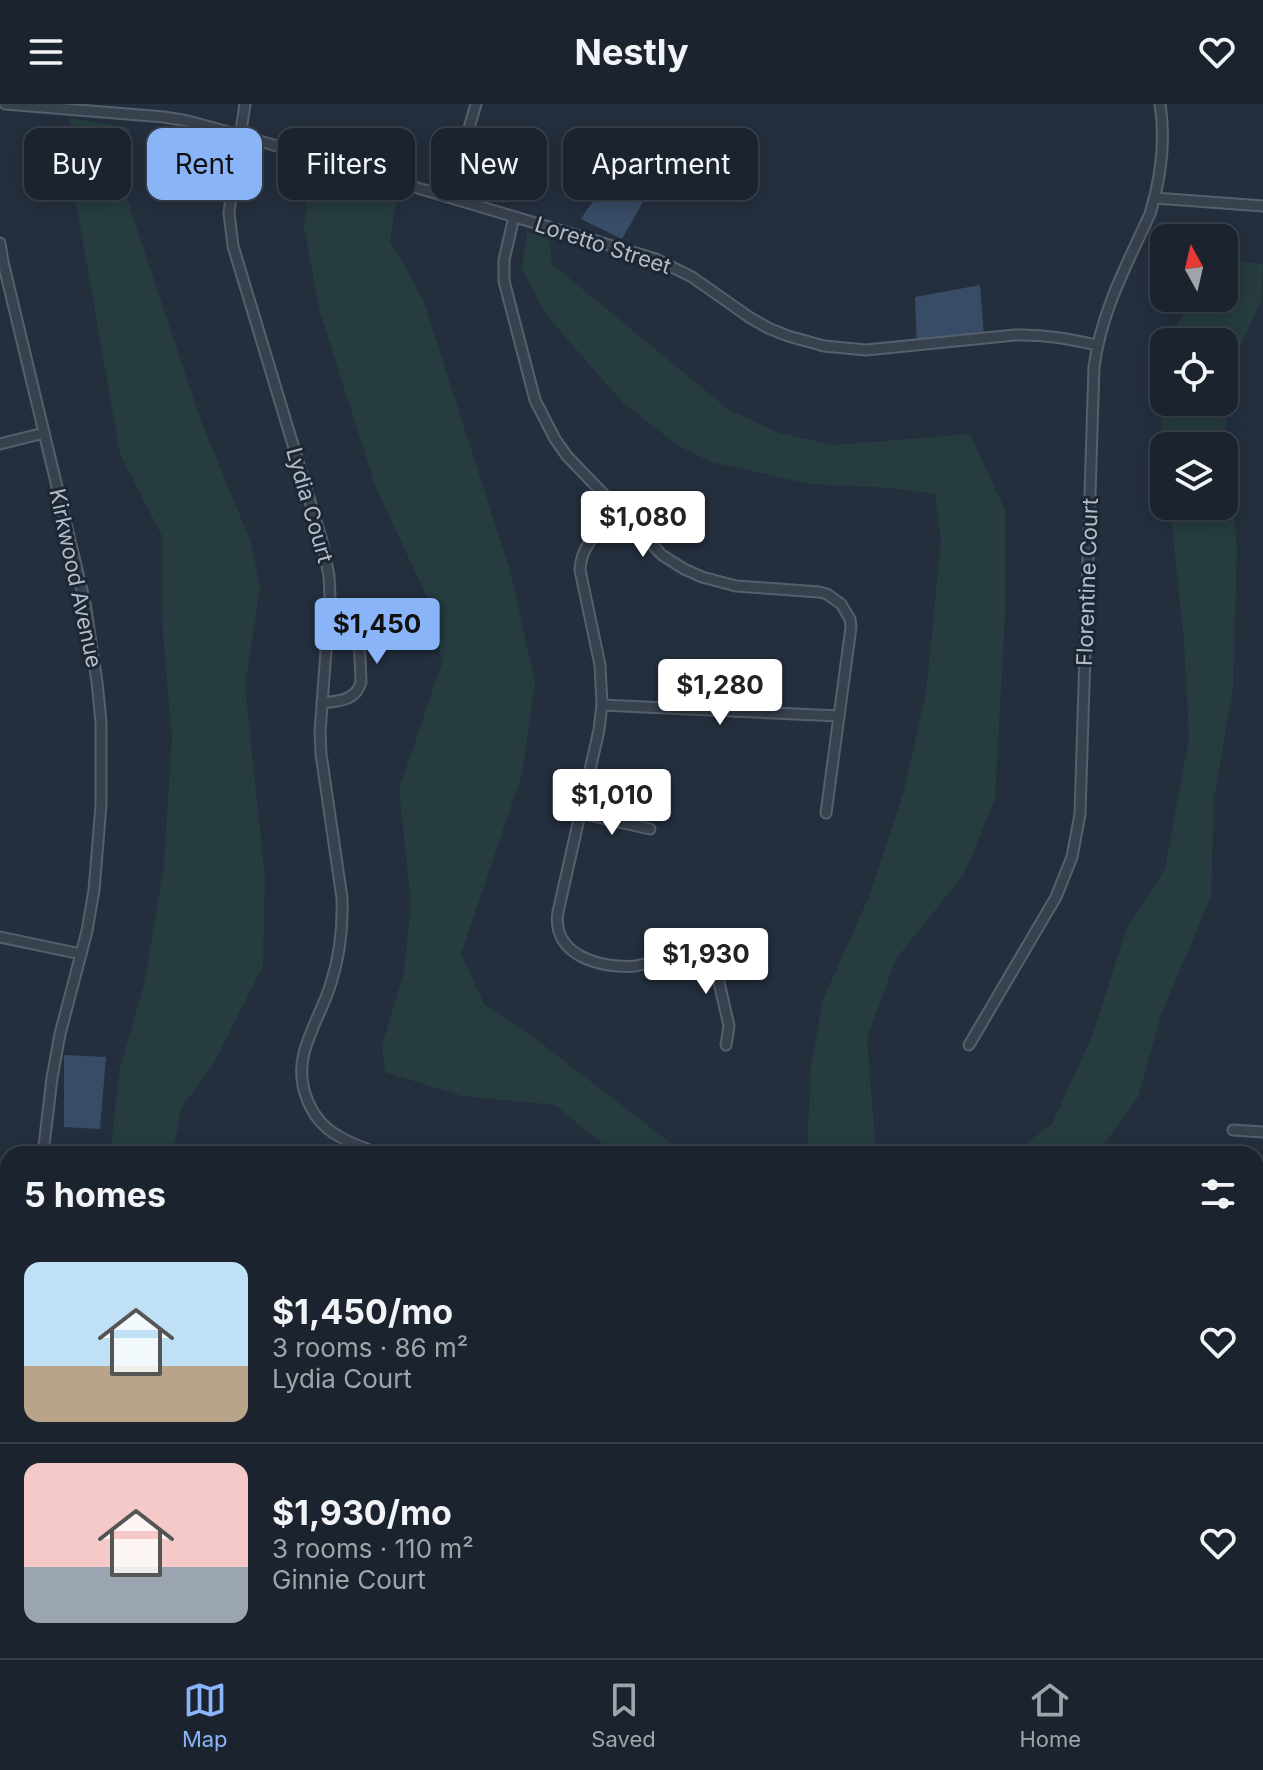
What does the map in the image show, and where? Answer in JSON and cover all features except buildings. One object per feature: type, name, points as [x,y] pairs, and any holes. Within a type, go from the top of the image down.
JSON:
[{"type":"street","name":"Loretto Street","points":[[5,104],[164,117],[214,128]]},
{"type":"street","name":"Lydia Court","points":[[241,128],[245,104]]},
{"type":"street","points":[[469,128],[476,104]]},
{"type":"street","name":"Florentine Court","points":[[969,1045],[1056,897],[1077,835],[1094,367],[1108,305],[1155,198],[1162,156],[1160,104]]},
{"type":"street","name":"Loretto Street","points":[[262,142],[431,192]]},
{"type":"street","points":[[1155,198],[1263,206]]},
{"type":"street","name":"Lydia Court","points":[[231,200],[233,246],[326,557],[330,596],[321,754],[340,878],[342,921],[336,966],[306,1047],[302,1079],[308,1102],[322,1123],[342,1138],[361,1146]]},
{"type":"street","name":"Loretto Street","points":[[459,200],[656,259],[692,277],[768,328],[824,346],[866,350],[1025,335],[1058,337],[1097,345]]},
{"type":"street","points":[[514,217],[504,260],[504,281],[535,400],[567,456],[662,555],[684,569],[736,586],[819,592],[835,598],[850,619],[826,813]]},
{"type":"street","name":"Kirkwood Avenue","points":[[0,243],[85,603],[101,722],[99,848],[81,954],[57,1049],[44,1146]]},
{"type":"street","points":[[0,444],[44,433]]},
{"type":"street","points":[[619,511],[588,542],[580,562],[600,665],[602,705],[557,918],[559,934],[573,952],[598,963],[623,967],[738,940]]},
{"type":"street","points":[[322,703],[351,698],[361,682],[359,635],[349,626],[328,622]]},
{"type":"street","points":[[602,705],[839,716]]},
{"type":"street","points":[[580,813],[650,829]]},
{"type":"street","points":[[0,937],[81,954]]},
{"type":"street","points":[[711,947],[729,1026],[726,1045]]},
{"type":"street","points":[[1233,1130],[1263,1132]]},
{"type":"green space","points":[[70,118],[130,128],[70,128]]},
{"type":"green space","points":[[76,200],[127,200],[201,421],[250,540],[260,588],[245,685],[265,879],[263,966],[214,1063],[181,1108],[174,1146],[111,1146],[120,1068],[144,985],[164,865],[172,738],[163,634],[162,536],[120,454]]},
{"type":"green space","points":[[307,200],[396,200],[390,241],[423,299],[510,571],[535,682],[522,774],[461,954],[484,1004],[533,1037],[675,1146],[605,1146],[555,1105],[462,1096],[385,1072],[382,1046],[404,972],[411,904],[399,789],[442,663],[429,601],[376,488],[320,312],[304,227]]},
{"type":"green space","points":[[527,232],[549,237],[552,264],[729,410],[779,433],[835,445],[970,434],[1005,510],[1005,617],[995,799],[964,874],[896,959],[867,1038],[876,1146],[807,1146],[811,1067],[823,1000],[870,894],[903,794],[926,693],[941,541],[935,494],[891,488],[810,484],[711,462],[679,446],[623,403],[547,316],[522,269]]},
{"type":"green space","points":[[1238,264],[1263,264],[1261,300],[1238,352],[1238,328],[1174,328],[1185,312],[1238,312]]},
{"type":"green space","points":[[1160,416],[1227,416],[1226,432],[1162,432]]},
{"type":"green space","points":[[1171,520],[1234,520],[1237,546],[1233,689],[1214,799],[1211,897],[1162,1012],[1138,1097],[1103,1146],[1023,1146],[1052,1124],[1092,1036],[1127,928],[1165,869],[1189,738],[1184,641]]},
{"type":"water","points":[[595,200],[644,200],[622,239],[581,219]]},
{"type":"water","points":[[980,285],[984,337],[917,346],[915,297]]},
{"type":"water","points":[[64,1055],[106,1057],[100,1129],[64,1127]]}]
